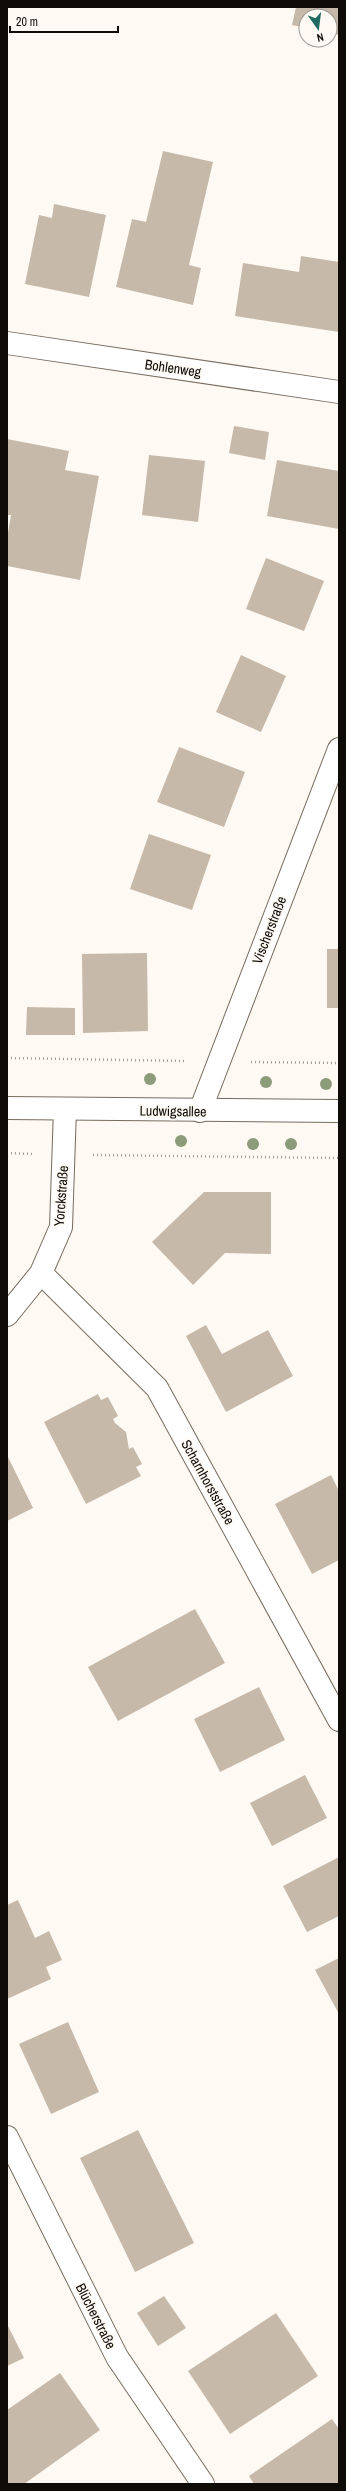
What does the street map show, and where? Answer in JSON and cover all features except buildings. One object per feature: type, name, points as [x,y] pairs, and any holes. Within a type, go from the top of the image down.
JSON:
[{"type":"street","name":"Bohlenweg","points":[[7,343],[339,392]]},
{"type":"street","name":"Vischerstraße","points":[[200,1111],[339,749]]},
{"type":"street","name":"Ludwigsallee","points":[[7,1108],[200,1111],[339,1111]]},
{"type":"street","name":"Yorckstraße","points":[[7,1315],[41,1273],[61,1227],[65,1109]]},
{"type":"street","name":"Scharnhorststraße","points":[[41,1273],[157,1388],[339,1720]]},
{"type":"street","name":"Blücherstraße","points":[[7,2137],[117,2357],[203,2484]]},
{"type":"path","points":[[7,1058],[339,1063]]},
{"type":"path","points":[[7,1153],[339,1158]]}]
